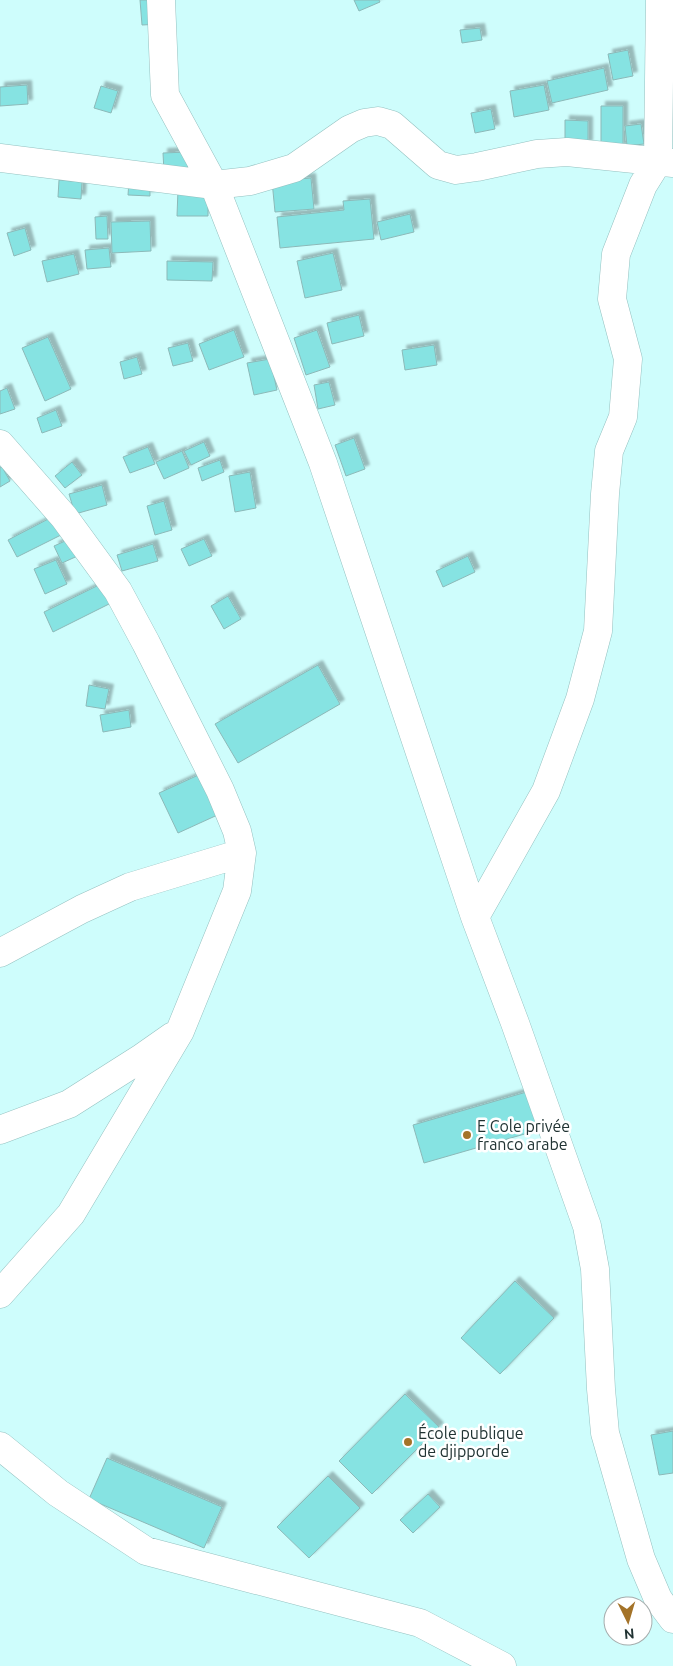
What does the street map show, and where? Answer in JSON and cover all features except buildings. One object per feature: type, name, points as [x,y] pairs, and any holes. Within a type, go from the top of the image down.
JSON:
[{"type":"street","points":[[161,0],[165,95],[214,185],[323,463],[475,918],[515,1023],[587,1226],[595,1269],[600,1389],[605,1433],[640,1558],[658,1599],[673,1619]]},
{"type":"street","points":[[475,918],[546,791],[580,699],[598,631],[609,451],[623,416],[628,359],[612,299],[616,254],[643,185],[665,162],[660,0]]},
{"type":"street","points":[[0,158],[214,185],[250,180],[294,168],[350,129],[364,123],[378,121],[392,125],[438,165],[456,170],[537,154],[567,152],[665,162]]},
{"type":"street","points":[[0,444],[64,517],[118,591],[220,790],[237,831],[242,852],[237,891],[180,1031],[71,1214],[0,1294]]},
{"type":"street","points":[[0,953],[130,887],[242,852]]},
{"type":"street","points":[[0,1130],[69,1104],[180,1031]]},
{"type":"street","points":[[0,1446],[58,1493],[146,1551],[420,1623],[502,1666]]},
{"type":"place","name":"E Cole privée franco arabe","points":[[467,1135]]},
{"type":"place","name":"École publique de djipporde","points":[[408,1442]]}]
